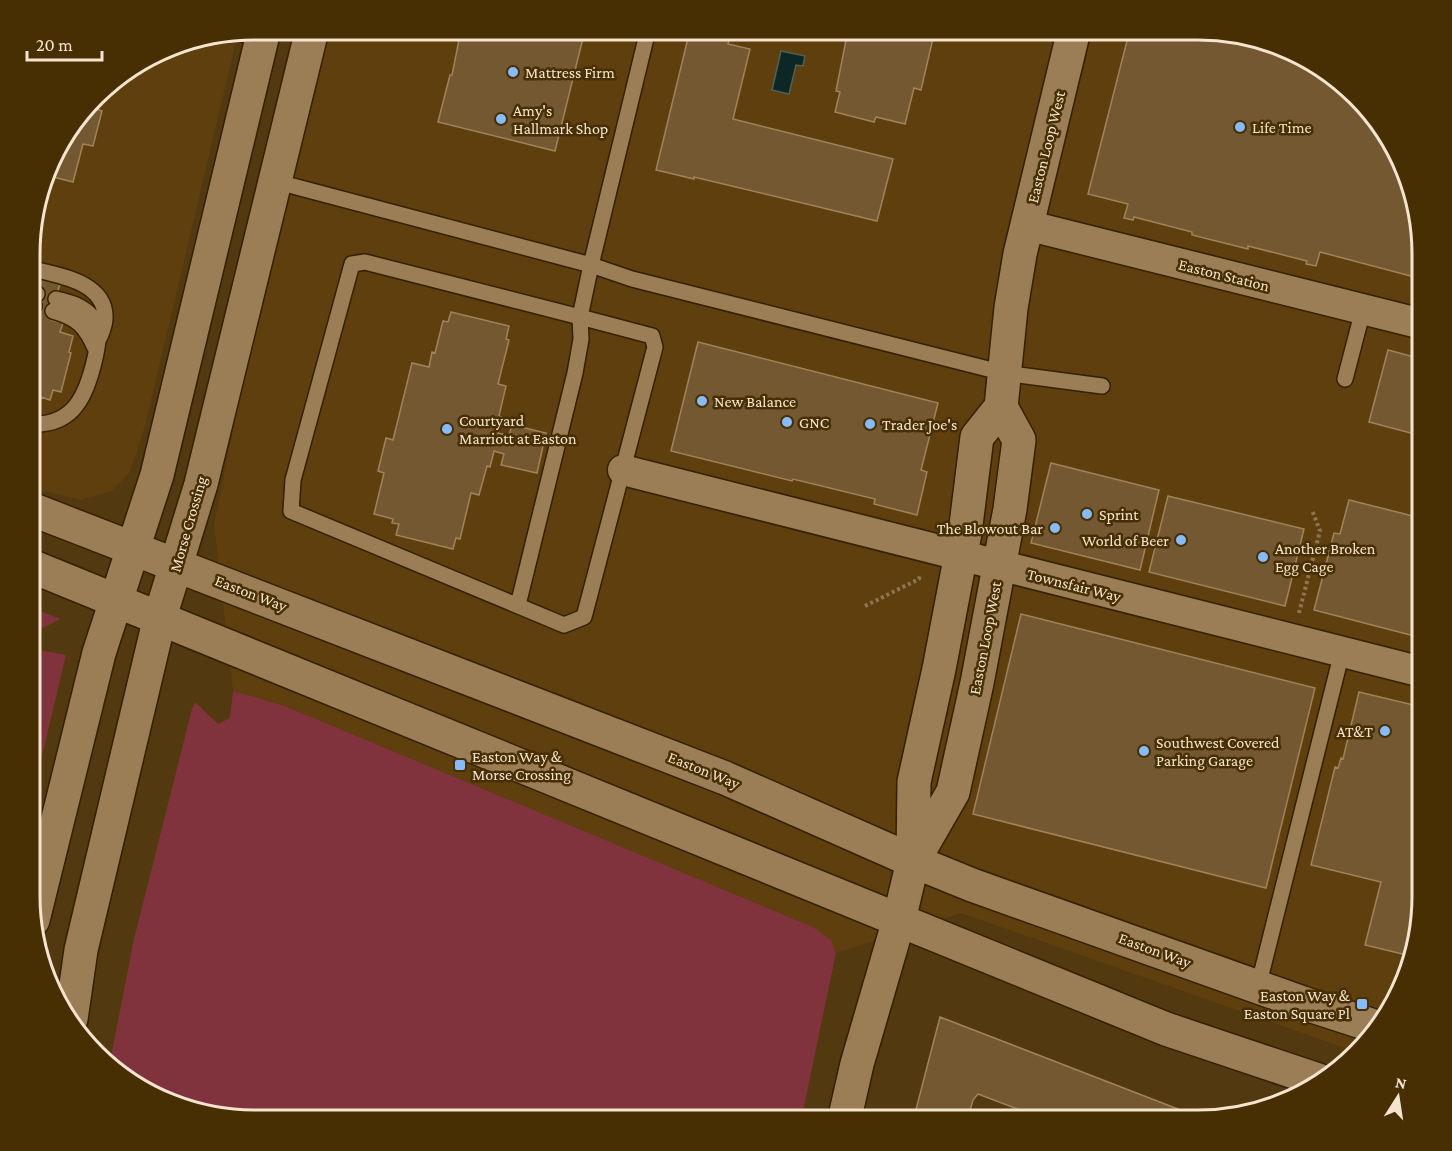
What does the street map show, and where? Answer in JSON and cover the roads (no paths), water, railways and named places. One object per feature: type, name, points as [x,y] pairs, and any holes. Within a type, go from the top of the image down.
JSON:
[{"type":"main road","points":[[41,888],[99,653],[157,475],[254,40]]},
{"type":"main road","name":"Morse Crossing","points":[[72,1009],[81,950],[160,617],[201,484],[309,40]]},
{"type":"main road","name":"Easton Loop West","points":[[846,1111],[913,861],[914,782],[961,557],[977,437],[1001,407],[1013,299],[1026,225],[1072,40]]},
{"type":"main road","name":"Easton Loop West","points":[[913,861],[954,792],[977,682],[1010,509],[1019,440],[1001,407]]},
{"type":"main road","name":"Easton Way","points":[[40,513],[724,778],[972,885],[1369,1024]]},
{"type":"main road","points":[[40,570],[1166,1029],[1311,1078]]},
{"type":"street","name":"Easton Station","points":[[1026,225],[1412,322]]},
{"type":"street","name":"Townsfair Way","points":[[623,470],[1411,669]]},
{"type":"lane","points":[[518,605],[575,373],[581,339],[580,317],[591,265],[646,40]]},
{"type":"lane","points":[[274,181],[591,265],[632,279],[1004,373],[1102,386]]},
{"type":"lane","points":[[365,262],[652,336],[655,347],[623,470],[584,617],[564,625],[291,510],[293,480],[352,264],[365,262]]},
{"type":"lane","points":[[40,271],[66,277],[81,284],[97,296],[103,303],[105,320],[86,392],[76,407],[56,421],[40,424]]},
{"type":"lane","points":[[55,305],[80,322],[97,347]]},
{"type":"lane","points":[[1345,380],[1363,310]]},
{"type":"lane","points":[[1258,987],[1342,652]]},
{"type":"water","points":[[781,51],[805,56],[803,66],[796,65],[789,94],[772,90]]},
{"type":"place","name":"Mattress Firm","points":[[513,72]]},
{"type":"place","name":"Amy's Hallmark Shop","points":[[501,119]]},
{"type":"place","name":"Life Time","points":[[1240,127]]},
{"type":"place","name":"New Balance","points":[[702,401]]},
{"type":"place","name":"GNC","points":[[787,422]]},
{"type":"place","name":"Trader Joe's","points":[[870,424]]},
{"type":"place","name":"Courtyard Marriott at Easton","points":[[447,429]]},
{"type":"place","name":"Sprint","points":[[1087,514]]},
{"type":"place","name":"The Blowout Bar","points":[[1055,528]]},
{"type":"place","name":"World of Beer","points":[[1181,540]]},
{"type":"place","name":"Another Broken Egg Cage","points":[[1263,557]]},
{"type":"place","name":"AT&T","points":[[1385,731]]},
{"type":"place","name":"Southwest Covered Parking Garage","points":[[1144,751]]},
{"type":"place","name":"Easton Way & Morse Crossing","points":[[460,765]]},
{"type":"place","name":"Easton Way & Easton Square Pl","points":[[1362,1004]]}]
